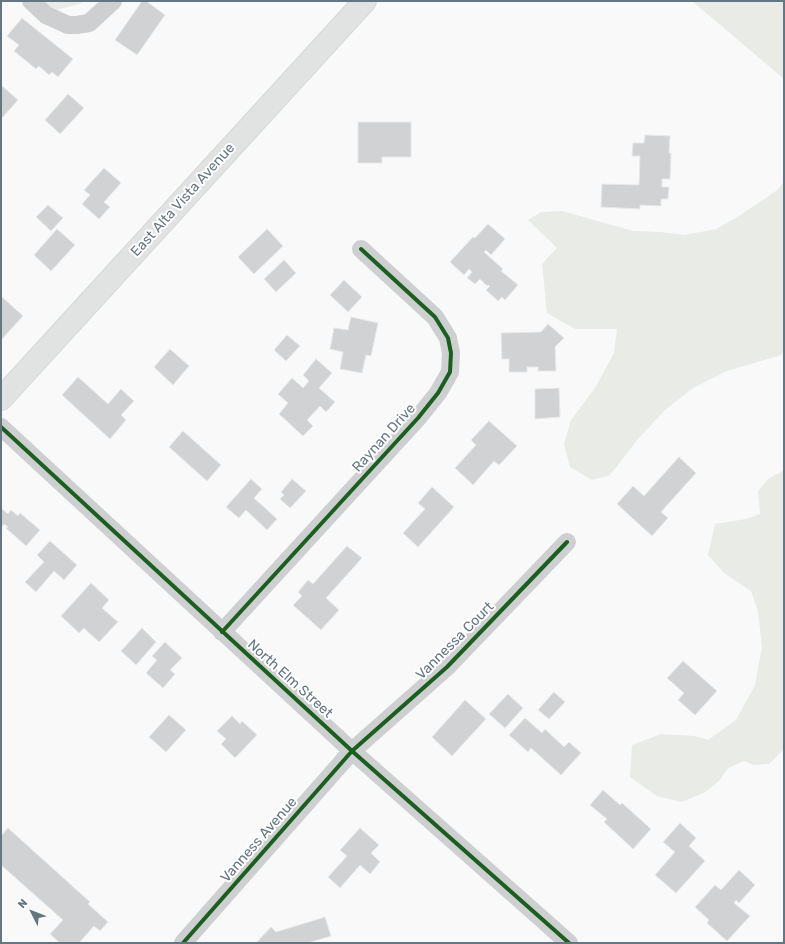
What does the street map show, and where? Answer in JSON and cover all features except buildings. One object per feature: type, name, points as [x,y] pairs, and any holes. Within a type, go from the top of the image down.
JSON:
[{"type":"main road","name":"East Alta Vista Avenue","points":[[1,399],[365,1]]},
{"type":"street","points":[[31,1],[46,15],[68,25],[77,25],[89,23],[113,1]]},
{"type":"street","name":"Raynan Drive","points":[[222,632],[418,418],[438,392],[450,372],[451,353],[448,338],[435,317],[361,249]]},
{"type":"street","name":"North Elm Street","points":[[1,427],[222,632],[569,943]]},
{"type":"street","name":"Vannessa Court","points":[[352,750],[447,667],[567,542]]},
{"type":"street","name":"Vanness Avenue","points":[[183,943],[352,750]]},
{"type":"shaded area","points":[[39,1],[84,1],[82,3],[53,11]]},
{"type":"shaded area","points":[[692,1],[784,1],[784,79]]},
{"type":"shaded area","points":[[784,182],[784,351],[781,355],[727,371],[693,388],[665,410],[638,439],[610,475],[592,480],[570,467],[564,444],[571,420],[595,388],[614,353],[617,329],[575,329],[547,313],[542,264],[557,248],[528,220],[541,212],[562,211],[633,231],[685,235],[716,229],[739,216],[776,191]]},
{"type":"shaded area","points":[[784,470],[784,749],[769,764],[754,765],[744,761],[728,768],[720,780],[704,793],[681,802],[657,796],[630,777],[632,745],[661,734],[695,736],[708,740],[736,720],[755,685],[762,647],[758,611],[751,591],[724,573],[708,555],[715,524],[746,519],[760,514],[758,491],[768,479]]},
{"type":"cycle path","points":[[222,632],[418,418],[438,393],[450,372],[451,353],[448,338],[435,317],[361,249]]},
{"type":"cycle path","points":[[1,427],[352,751],[569,943]]},
{"type":"cycle path","points":[[183,943],[352,751],[447,667],[567,542]]}]
